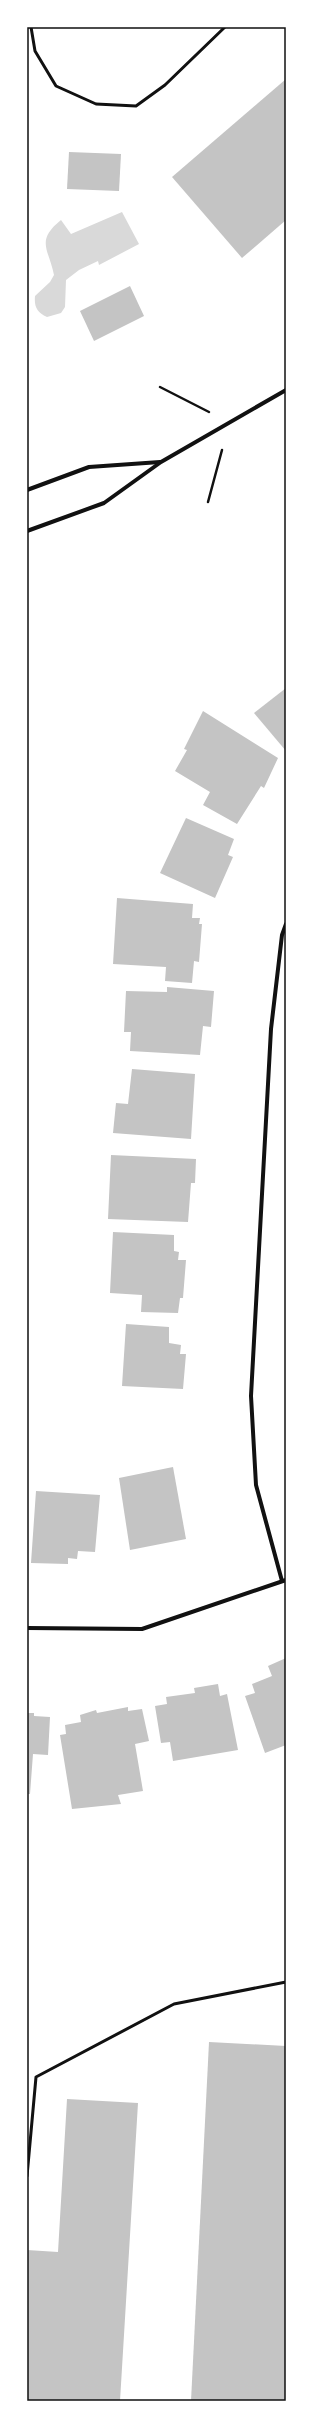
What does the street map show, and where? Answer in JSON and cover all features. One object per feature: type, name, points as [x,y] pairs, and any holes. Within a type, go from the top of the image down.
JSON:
[{"type":"street","points":[[27,531],[104,503],[161,462],[286,390]]},
{"type":"street","points":[[27,490],[89,467],[161,462]]},
{"type":"street","points":[[27,1628],[142,1629],[284,1580],[256,1485],[251,1396],[271,1029],[282,936],[286,924]]},
{"type":"lane","points":[[31,27],[35,51],[56,86],[96,104],[136,106],[164,85],[225,27]]},
{"type":"lane","points":[[27,2176],[36,2077],[174,2004],[286,1982]]},
{"type":"path","points":[[160,387],[230,423],[208,502]]},
{"type":"shaded area","points":[[122,212],[139,244],[99,265],[98,261],[79,270],[66,280],[65,307],[61,313],[47,317],[41,313],[37,309],[35,296],[50,282],[54,275],[46,246],[48,234],[53,227],[61,220],[71,234]]},
{"type":"building","points":[[286,79],[286,220],[242,258],[172,177]]},
{"type":"building","points":[[69,152],[121,154],[119,191],[67,189]]},
{"type":"building","points":[[130,286],[144,316],[94,341],[80,311]]},
{"type":"building","points":[[286,688],[286,751],[254,713]]},
{"type":"building","points":[[203,711],[278,758],[264,788],[261,786],[237,824],[203,805],[210,792],[175,771],[187,750],[184,749]]},
{"type":"building","points":[[186,818],[234,839],[228,855],[233,857],[215,898],[160,873]]},
{"type":"building","points":[[117,898],[193,904],[192,918],[200,918],[199,924],[202,924],[199,962],[194,961],[192,983],[165,981],[166,967],[113,964]]},
{"type":"building","points":[[167,987],[214,991],[211,1027],[203,1026],[200,1055],[130,1051],[131,1032],[124,1032],[126,991],[167,992]]},
{"type":"building","points":[[132,1069],[195,1074],[191,1139],[113,1133],[116,1103],[128,1104]]},
{"type":"building","points":[[111,1155],[196,1159],[195,1183],[191,1183],[188,1222],[108,1219]]},
{"type":"building","points":[[113,1232],[174,1235],[174,1251],[179,1252],[178,1260],[186,1260],[183,1298],[180,1298],[178,1313],[141,1312],[142,1295],[110,1293]]},
{"type":"building","points":[[126,1324],[169,1327],[169,1343],[181,1345],[180,1354],[186,1354],[183,1389],[122,1386]]},
{"type":"building","points":[[173,1467],[186,1539],[130,1550],[119,1478]]},
{"type":"building","points":[[36,1491],[100,1495],[95,1552],[78,1551],[77,1559],[68,1558],[68,1564],[31,1563]]},
{"type":"building","points":[[286,1658],[286,1745],[265,1753],[245,1696],[255,1693],[252,1684],[272,1676],[268,1666]]},
{"type":"building","points":[[218,1684],[220,1696],[227,1694],[238,1750],[173,1761],[170,1742],[161,1743],[155,1706],[167,1704],[166,1697],[195,1693],[194,1688]]},
{"type":"building","points":[[128,1707],[128,1711],[142,1709],[149,1741],[135,1744],[143,1791],[118,1795],[121,1804],[72,1809],[60,1735],[66,1734],[65,1725],[81,1722],[80,1715],[96,1710],[97,1713]]},
{"type":"building","points":[[27,1713],[34,1713],[34,1716],[50,1717],[48,1755],[33,1754],[30,1794],[27,1794]]},
{"type":"building","points":[[209,2042],[286,2046],[286,2401],[191,2401]]},
{"type":"building","points":[[67,2099],[138,2103],[120,2401],[27,2401],[27,2250],[58,2252]]}]
